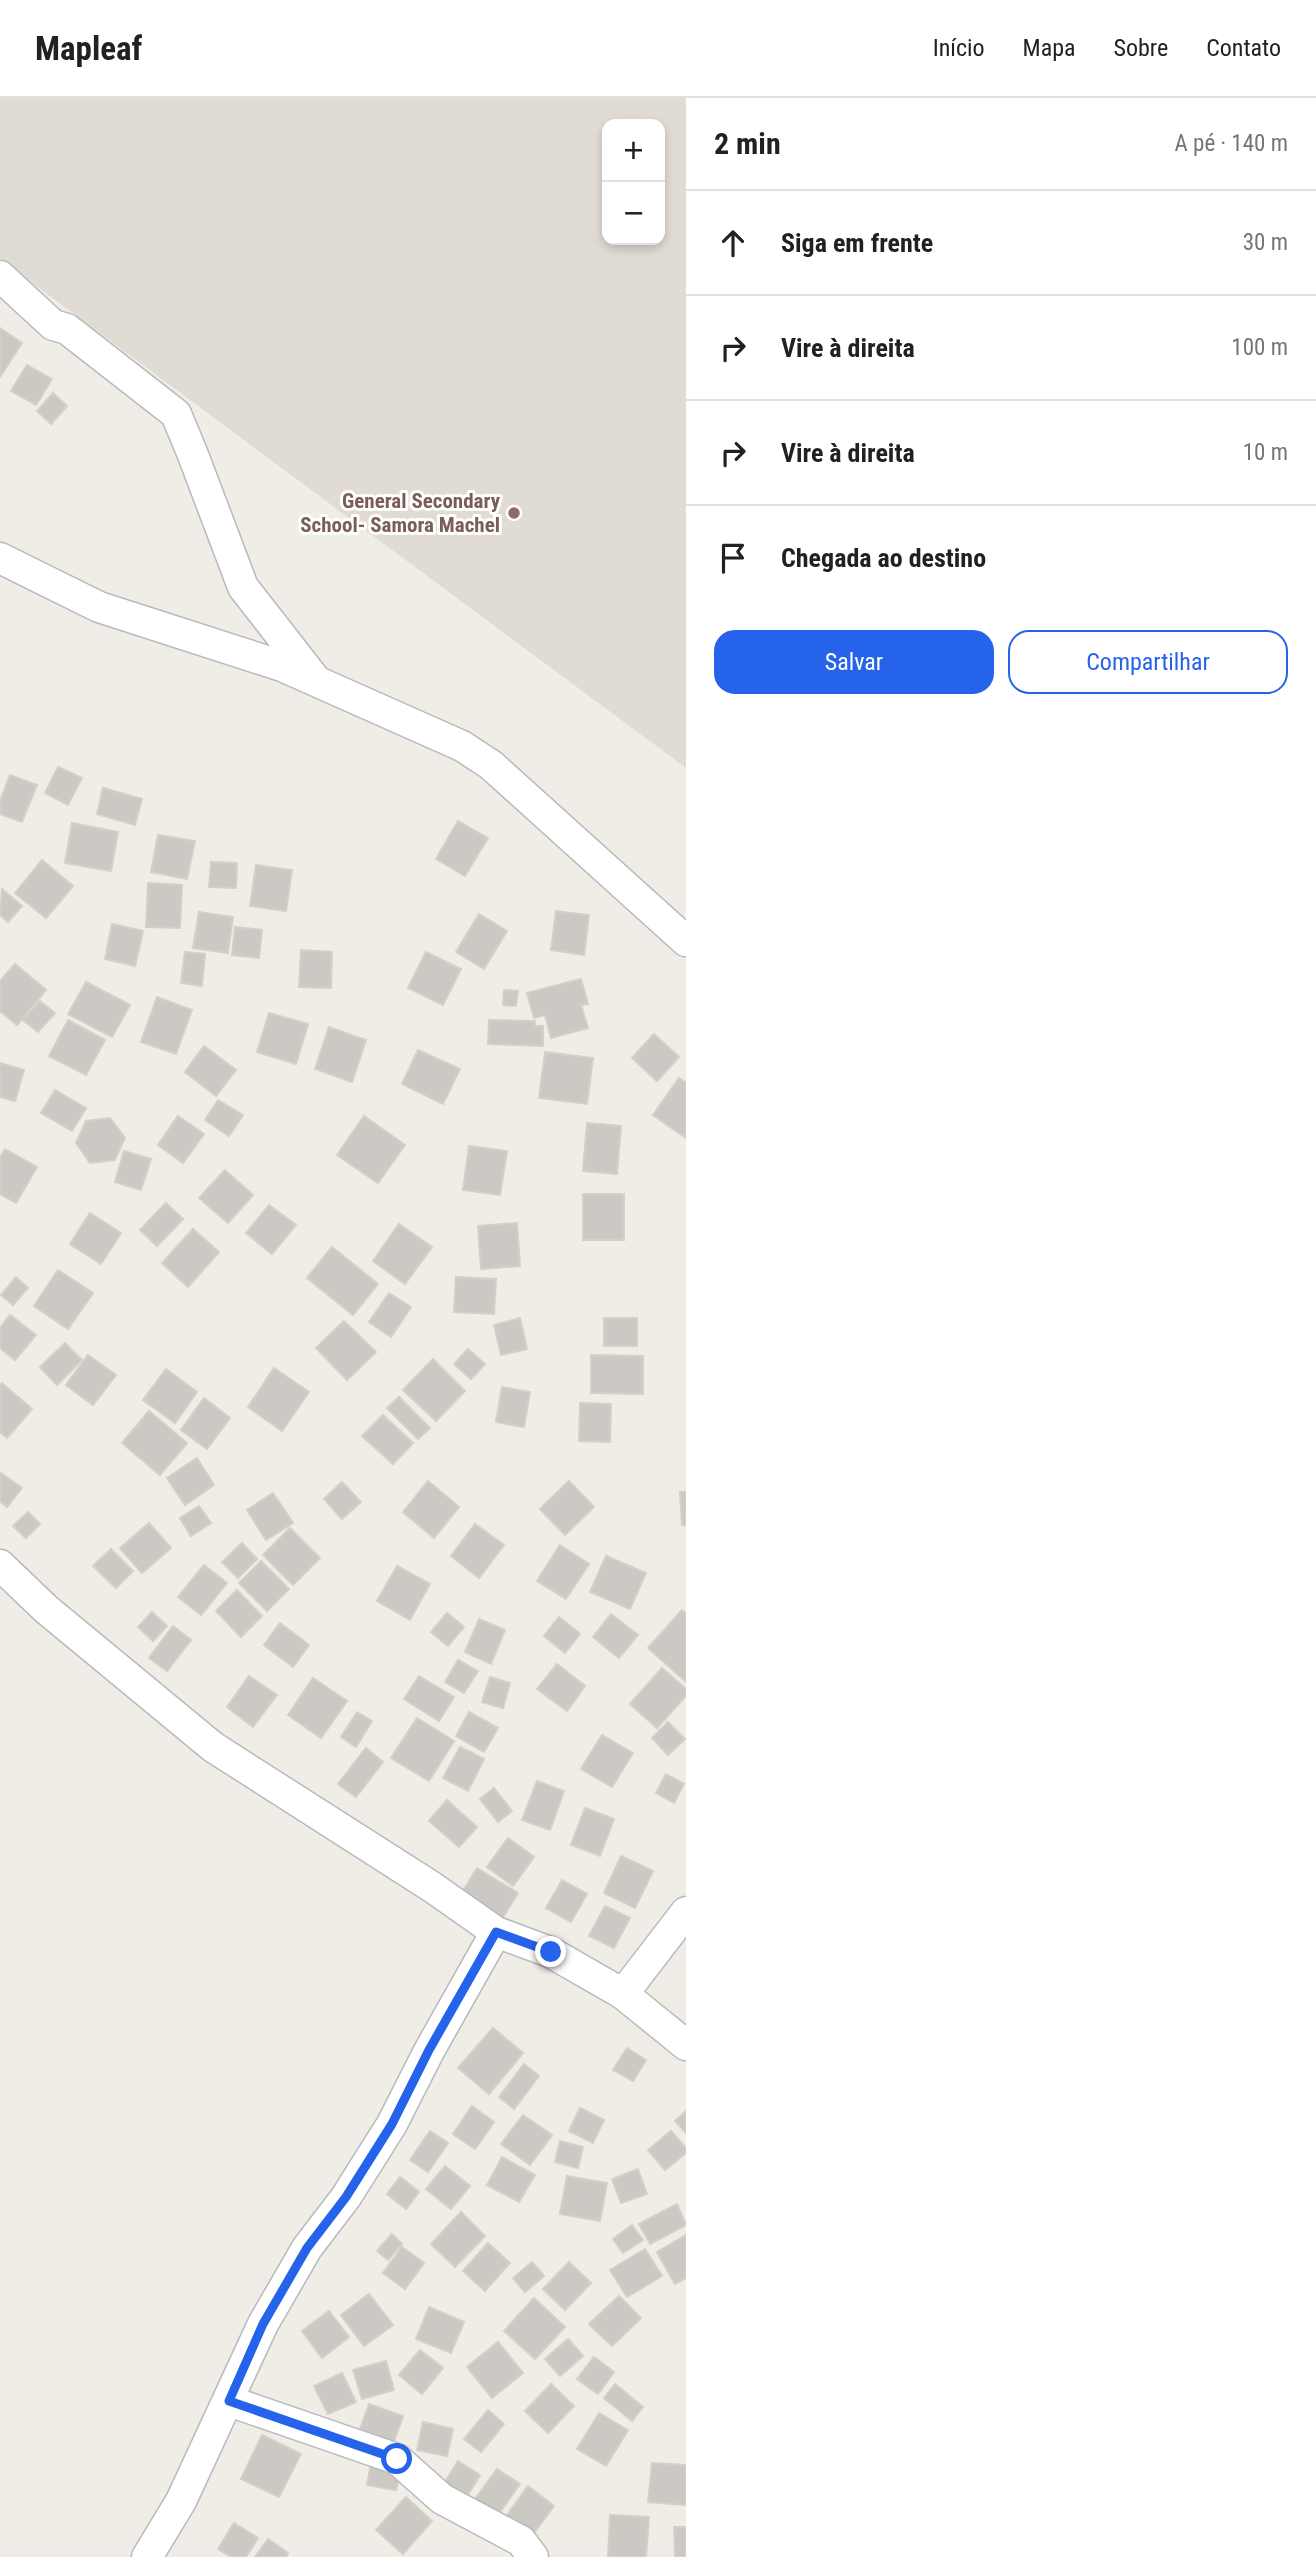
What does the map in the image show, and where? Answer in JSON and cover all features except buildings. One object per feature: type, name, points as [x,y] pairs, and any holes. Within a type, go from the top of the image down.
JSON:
[{"type":"street","points":[[0,276],[53,325],[67,329],[176,414],[243,587],[317,681]]},
{"type":"street","points":[[0,558],[99,607],[282,666],[462,746],[491,765],[686,941]]},
{"type":"street","points":[[0,1565],[46,1609],[213,1747],[432,1887],[496,1932],[551,1952],[623,1994],[686,2045]]},
{"type":"street","points":[[623,1994],[686,1912]]},
{"type":"street","points":[[147,2557],[181,2501],[263,2324],[307,2248],[346,2197],[392,2124],[429,2050],[496,1932]]},
{"type":"street","points":[[229,2401],[397,2459],[442,2499],[521,2541],[533,2557]]},
{"type":"shaded area","name":"General Secondary School- Samora Machel","points":[[0,98],[686,98],[686,768],[0,259]]},
{"type":"place","name":"General Secondary School- Samora Machel","points":[[514,513]]},
{"type":"route","points":[[397,2459],[229,2401],[263,2324],[307,2248],[346,2197],[392,2124],[429,2050],[496,1932],[551,1952]]}]
